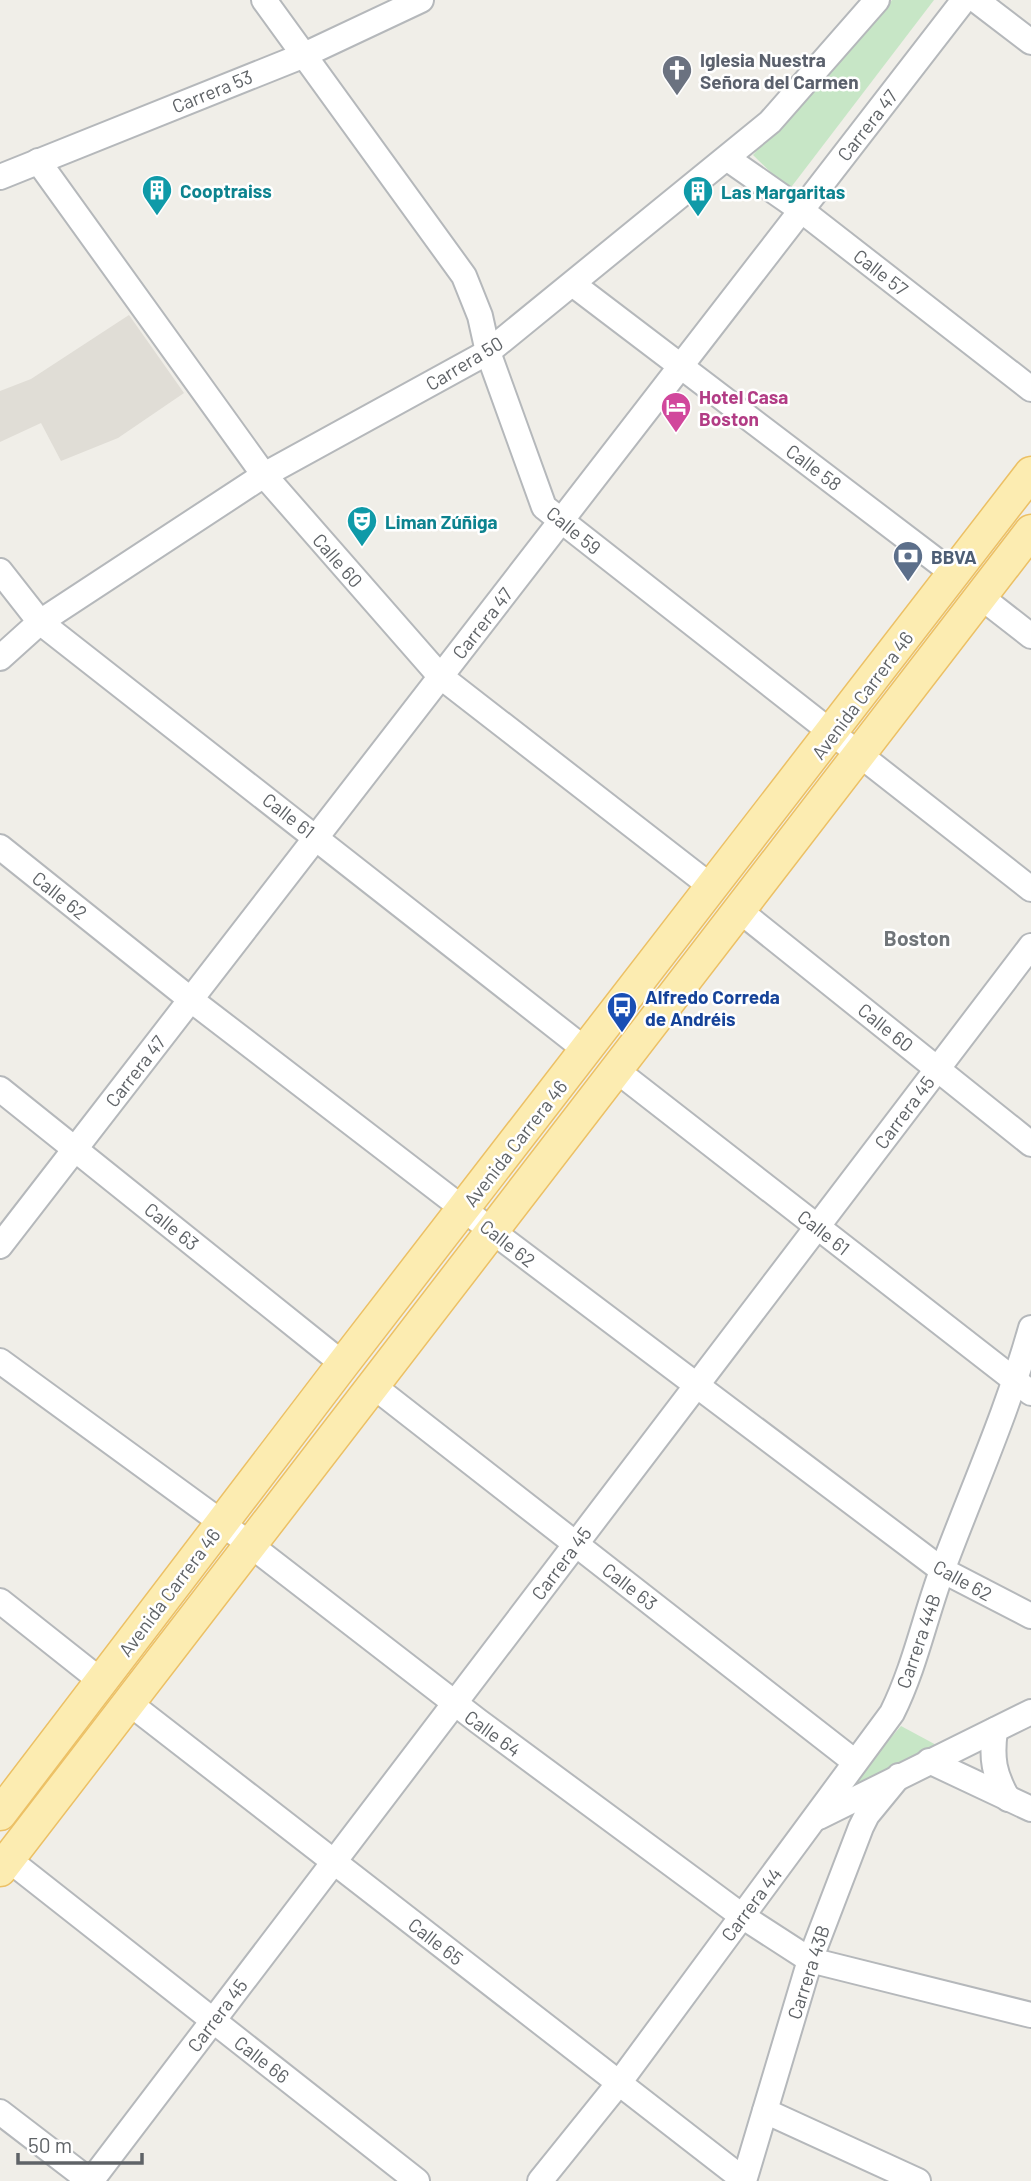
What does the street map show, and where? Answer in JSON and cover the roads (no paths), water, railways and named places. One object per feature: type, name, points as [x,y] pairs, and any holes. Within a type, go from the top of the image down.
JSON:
[{"type":"main road","name":"Avenida Carrera 46","points":[[0,1814],[343,1364],[833,733],[1031,473]]},
{"type":"main road","name":"Avenida Carrera 46","points":[[4,1864],[1031,531]]},
{"type":"street","name":"Calle 59","points":[[264,0],[464,276],[480,316],[488,352],[544,507],[1031,889]]},
{"type":"street","name":"Carrera 53","points":[[0,177],[302,56],[421,0]]},
{"type":"street","name":"Carrera 50","points":[[0,658],[40,622],[264,475],[488,352],[729,159],[770,122],[877,0]]},
{"type":"street","name":"Carrera 47","points":[[0,1246],[964,0]]},
{"type":"street","points":[[976,0],[1031,43]]},
{"type":"street","name":"Calle 57","points":[[729,159],[801,210],[1031,389]]},
{"type":"street","name":"Calle 60","points":[[38,161],[264,475],[440,676],[712,888]]},
{"type":"street","name":"Calle 58","points":[[574,285],[954,574]]},
{"type":"street","name":"Calle 61","points":[[0,571],[40,622],[587,1051]]},
{"type":"street","points":[[981,597],[1031,636]]},
{"type":"street","name":"Calle 62","points":[[0,847],[190,999],[492,1231],[942,1570],[1031,1616]]},
{"type":"street","name":"Calle 60","points":[[740,911],[1031,1144]]},
{"type":"street","name":"Carrera 45","points":[[90,2181],[1031,946]]},
{"type":"street","name":"Calle 61","points":[[616,1070],[1023,1387]]},
{"type":"street","name":"Calle 63","points":[[0,1089],[343,1364]]},
{"type":"street","name":"Carrera 44B","points":[[815,1819],[891,1713],[907,1683],[942,1570],[1023,1387],[1031,1328]]},
{"type":"street","name":"Calle 64","points":[[0,1361],[222,1523],[454,1704],[742,1916],[810,1960],[1031,2015]]},
{"type":"street","name":"Calle 63","points":[[372,1385],[856,1762]]},
{"type":"street","points":[[0,1601],[101,1681]]},
{"type":"street","name":"Calle 65","points":[[128,1702],[744,2181]]},
{"type":"street","name":"Carrera 44","points":[[540,2181],[619,2083],[815,1819],[1031,1712]]},
{"type":"street","points":[[996,1730],[991,1758],[995,1777],[1008,1799]]},
{"type":"street","points":[[929,1761],[1031,1809]]},
{"type":"street","name":"Carrera 43B","points":[[744,2181],[810,1960],[860,1827],[899,1776]]},
{"type":"street","name":"Calle 66","points":[[4,1864],[213,2020],[417,2181]]},
{"type":"street","points":[[765,2111],[918,2181]]},
{"type":"street","points":[[0,2112],[90,2181]]},
{"type":"place","name":"Iglesia Nuestra Señora del Carmen","points":[[677,97]]},
{"type":"place","name":"Cooptraiss","points":[[157,217]]},
{"type":"place","name":"Las Margaritas","points":[[698,218]]},
{"type":"place","name":"Hotel Casa Boston","points":[[676,434]]},
{"type":"place","name":"Liman Zúñiga","points":[[362,548]]},
{"type":"place","name":"BBVA","points":[[908,583]]},
{"type":"place","name":"Alfredo Correda de Andréis","points":[[622,1034]]},
{"type":"district","name":"Boston","points":[[917,937]]}]
